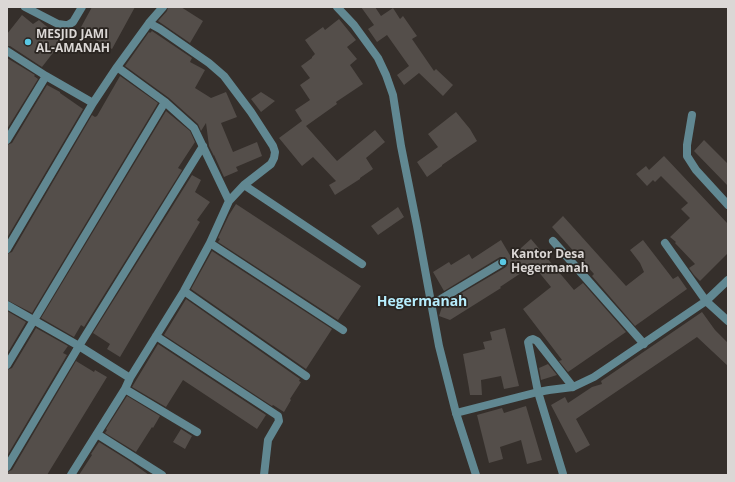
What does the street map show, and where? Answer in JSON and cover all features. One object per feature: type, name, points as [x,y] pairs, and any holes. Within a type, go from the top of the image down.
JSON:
[{"type":"street","points":[[25,7],[65,26],[73,22],[82,7]]},
{"type":"street","points":[[7,249],[93,103],[117,67],[163,7]]},
{"type":"street","points":[[337,7],[354,25],[378,58],[391,88],[439,346],[456,413],[476,475]]},
{"type":"street","points":[[72,475],[184,291],[210,242],[228,201],[244,185],[271,164],[274,158],[275,152],[273,146],[251,112],[224,76],[209,63],[160,28],[150,23]]},
{"type":"street","points":[[7,51],[46,76],[93,103]]},
{"type":"street","points":[[117,67],[165,102],[194,128],[228,201]]},
{"type":"street","points":[[7,140],[46,76]]},
{"type":"street","points":[[7,364],[165,102]]},
{"type":"street","points":[[692,115],[687,145],[687,156],[696,170],[728,205]]},
{"type":"street","points":[[7,467],[79,346],[203,146]]},
{"type":"street","points":[[244,185],[362,264]]},
{"type":"street","points":[[553,241],[644,344]]},
{"type":"street","points":[[210,242],[343,330]]},
{"type":"street","points":[[665,243],[706,301],[728,321]]},
{"type":"street","points":[[431,305],[503,262]]},
{"type":"street","points":[[456,413],[538,392],[573,386],[594,377],[706,301],[728,280]]},
{"type":"street","points":[[184,291],[306,376]]},
{"type":"street","points":[[7,305],[79,346],[130,378]]},
{"type":"street","points":[[156,336],[278,416],[279,421],[268,440],[264,475]]},
{"type":"street","points":[[562,474],[538,392],[528,342],[530,340],[533,339],[537,341],[573,386]]},
{"type":"street","points":[[125,389],[197,432]]},
{"type":"street","points":[[97,434],[162,475]]},
{"type":"building","points":[[92,7],[135,7],[112,49],[80,29]]},
{"type":"building","points":[[168,7],[181,7],[203,21],[190,43],[158,21],[167,11]]},
{"type":"building","points":[[361,7],[375,7],[381,16],[393,8],[400,19],[403,16],[417,36],[412,39],[434,71],[436,69],[453,85],[443,96],[419,73],[404,85],[397,75],[409,66],[387,35],[377,42],[368,29],[374,25]]},
{"type":"building","points":[[22,15],[33,24],[39,20],[63,40],[42,67],[10,46],[7,46],[7,34]]},
{"type":"building","points":[[339,19],[356,40],[347,47],[357,59],[350,65],[363,84],[336,102],[337,104],[306,126],[337,161],[375,130],[385,142],[366,158],[373,169],[335,195],[329,185],[336,181],[313,157],[302,166],[279,138],[302,121],[295,110],[310,100],[300,85],[310,78],[301,66],[315,54],[305,40],[323,27],[325,30]]},
{"type":"building","points":[[152,31],[192,58],[190,62],[205,70],[195,88],[211,98],[226,92],[237,117],[221,123],[233,152],[257,142],[262,156],[236,167],[238,171],[224,177],[209,146],[206,123],[201,131],[198,124],[169,98],[125,66],[149,32],[150,33]]},
{"type":"building","points":[[7,58],[35,75],[34,76],[38,79],[7,129]]},
{"type":"building","points":[[120,76],[158,103],[32,313],[7,300],[7,254],[12,252],[92,115],[95,117],[97,116]]},
{"type":"building","points":[[47,85],[60,92],[83,109],[7,238],[7,145],[12,143]]},
{"type":"building","points":[[261,92],[275,101],[261,112],[251,99]]},
{"type":"building","points":[[166,111],[190,131],[195,142],[178,168],[182,170],[84,327],[81,325],[74,337],[41,318]]},
{"type":"building","points":[[456,112],[470,129],[477,141],[427,177],[417,162],[438,147],[428,134]]},
{"type":"building","points":[[704,140],[728,164],[728,186],[694,151]]},
{"type":"building","points":[[664,156],[728,224],[728,253],[700,281],[689,268],[695,264],[670,237],[690,218],[681,209],[688,203],[661,176],[655,182],[653,180],[647,186],[636,174],[646,166],[649,170]]},
{"type":"building","points":[[192,175],[201,180],[195,192],[210,202],[197,220],[200,222],[120,357],[107,349],[110,344],[93,333]]},
{"type":"building","points":[[236,204],[361,286],[338,320],[218,242],[220,239],[218,238]]},
{"type":"building","points":[[398,207],[404,217],[378,235],[371,226]]},
{"type":"building","points":[[563,216],[626,286],[644,272],[640,263],[630,250],[643,240],[673,279],[678,276],[687,289],[635,326],[592,276],[594,274],[552,227]]},
{"type":"building","points":[[531,239],[574,290],[583,283],[626,332],[568,372],[559,361],[562,360],[523,309],[551,287],[533,265],[500,287],[501,288],[450,320],[439,316],[443,304],[506,267],[508,262],[505,257],[500,257],[444,291],[433,272],[449,262],[451,265],[469,254],[472,259],[501,240],[511,257]]},
{"type":"building","points":[[212,251],[332,329],[306,369],[191,289]]},
{"type":"building","points":[[186,299],[300,379],[299,381],[301,382],[284,412],[273,405],[272,406],[164,335]]},
{"type":"building","points":[[7,311],[26,322],[7,354]]},
{"type":"building","points":[[702,312],[715,330],[728,343],[728,366],[697,337],[576,419],[590,445],[576,453],[551,405],[565,397],[568,403],[592,387],[602,384],[601,381]]},
{"type":"building","points":[[36,328],[68,346],[63,353],[67,355],[7,456],[7,370],[12,368]]},
{"type":"building","points":[[505,328],[519,386],[504,389],[501,376],[481,380],[482,395],[470,395],[463,354],[485,349],[483,342],[492,340],[490,332]]},
{"type":"building","points":[[158,344],[266,415],[257,429],[183,380],[166,407],[132,387]]},
{"type":"building","points":[[76,361],[94,372],[95,370],[107,377],[47,475],[7,475],[7,472],[12,470]]},
{"type":"building","points":[[548,364],[557,375],[541,380],[539,368]]},
{"type":"building","points":[[127,396],[160,416],[136,452],[105,433]]},
{"type":"building","points":[[526,406],[542,460],[527,464],[521,440],[500,447],[503,459],[489,463],[477,415],[502,408],[504,413]]},
{"type":"building","points":[[181,429],[192,436],[185,449],[173,442]]},
{"type":"building","points":[[99,442],[131,462],[149,475],[79,475]]},
{"type":"place","name":"MESJID JAMI AL-AMANAH","points":[[28,42]]},
{"type":"place","name":"Kantor Desa Hegermanah","points":[[503,262]]},
{"type":"district","name":"Hegermanah","points":[[422,302]]}]
